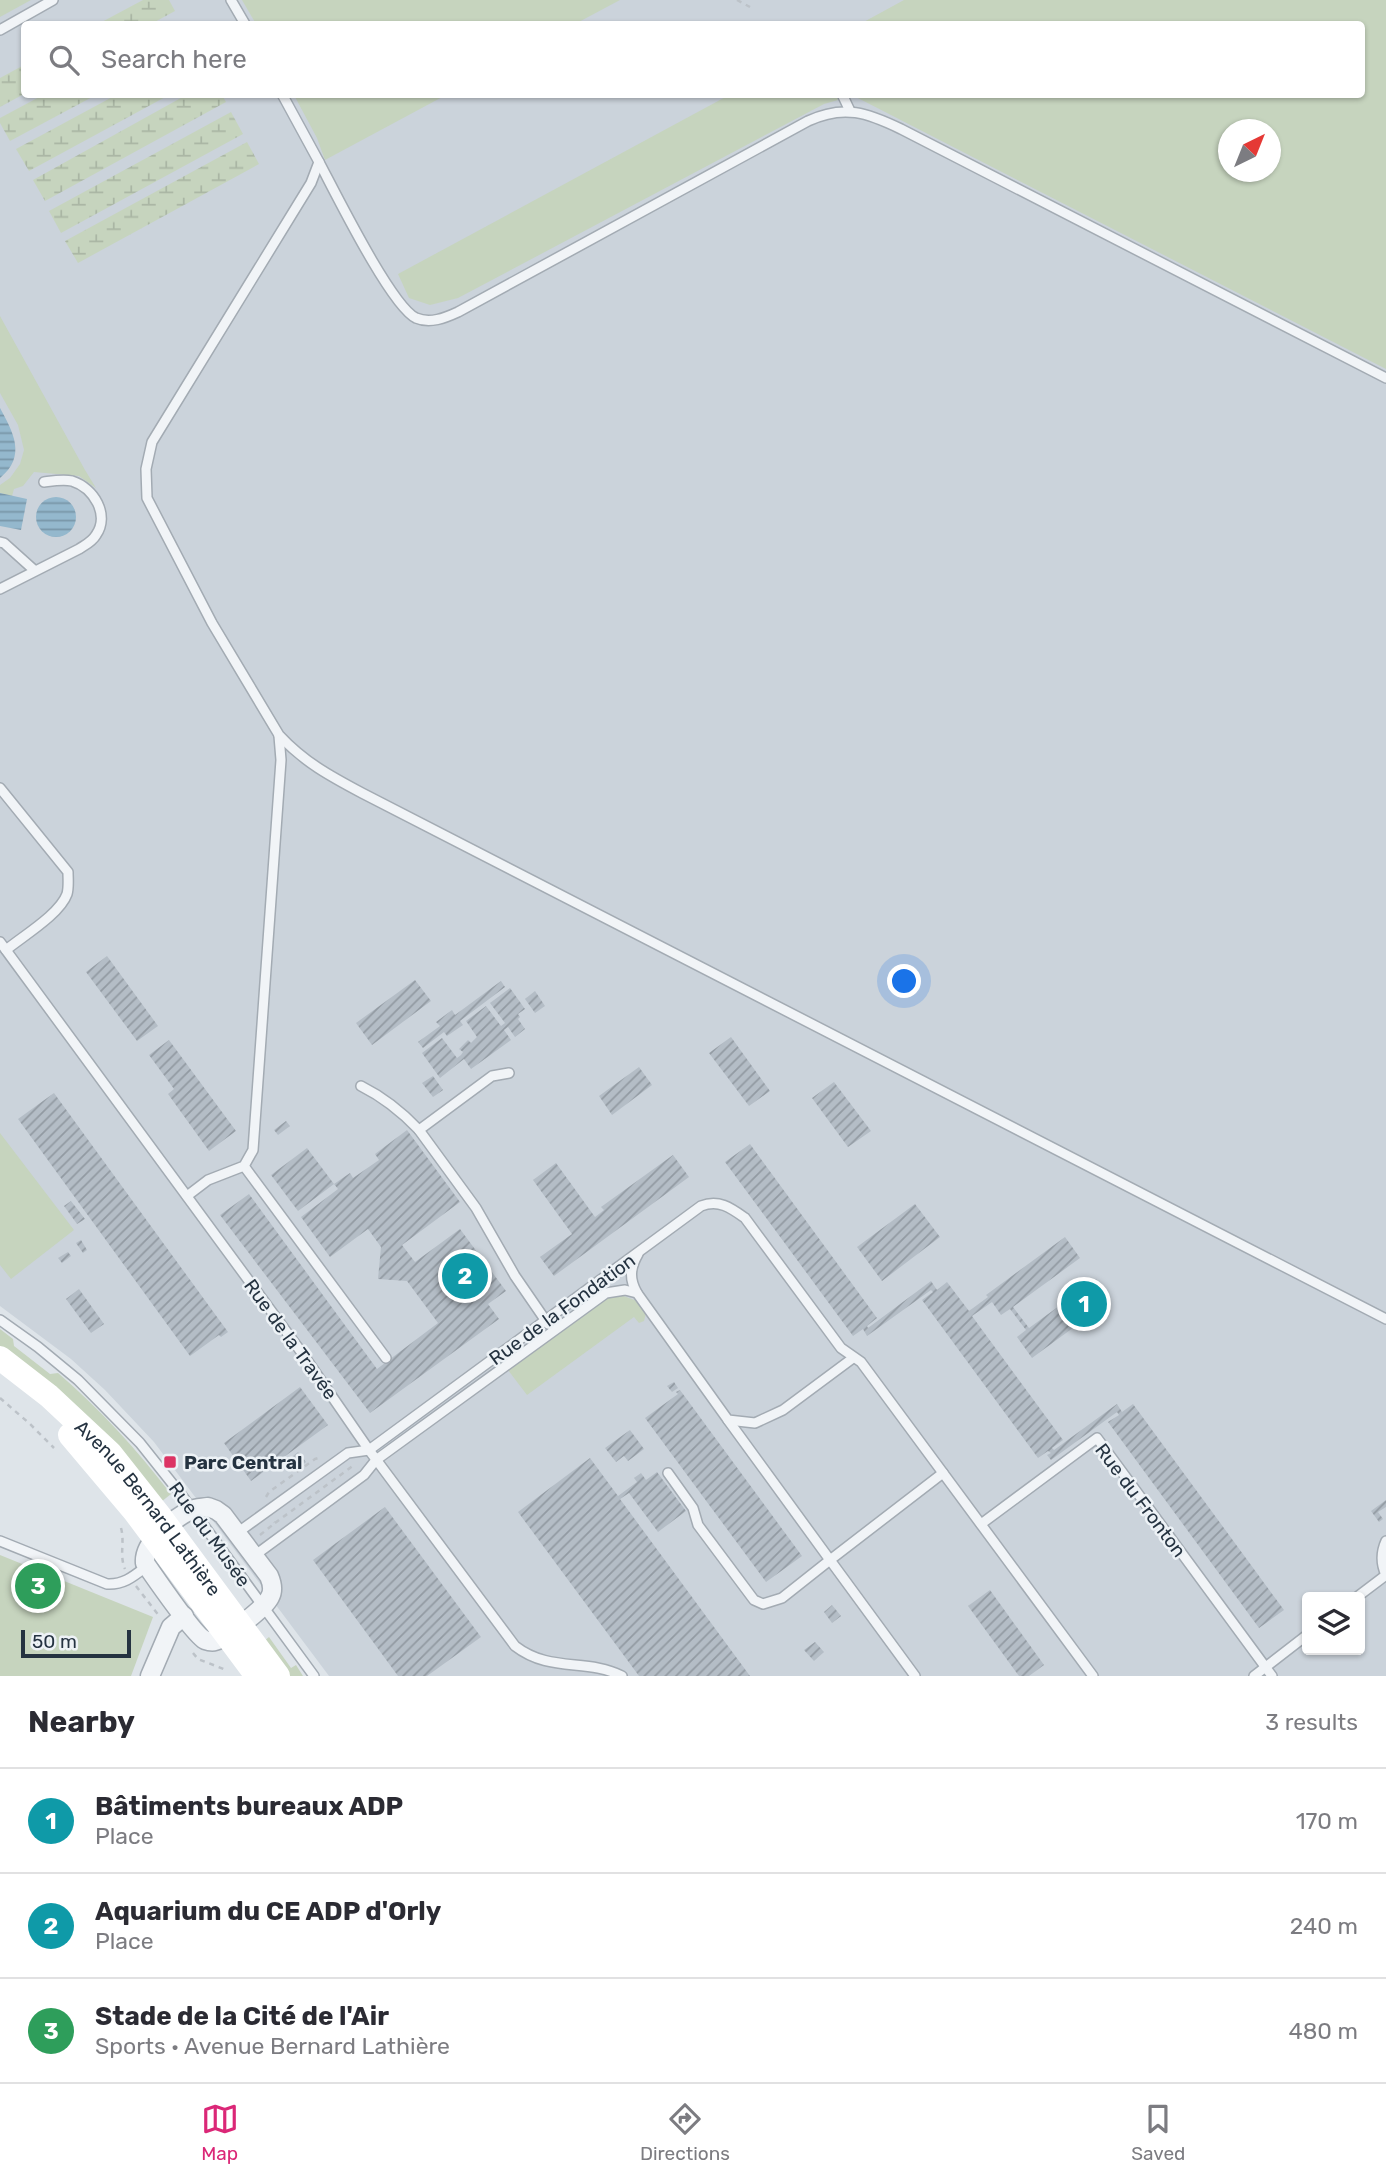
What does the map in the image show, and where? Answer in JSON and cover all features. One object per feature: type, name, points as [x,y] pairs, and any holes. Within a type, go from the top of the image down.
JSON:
[{"type":"main road","name":"Avenue Bernard Lathière","points":[[0,1358],[49,1396],[110,1453],[161,1532],[233,1629],[278,1676]]},
{"type":"main road","name":"Avenue Bernard Lathière","points":[[0,1371],[42,1406],[161,1532]]},
{"type":"main road","name":"Avenue Bernard Lathière","points":[[233,1629],[257,1676]]},
{"type":"street","points":[[208,1507],[223,1515],[269,1576],[272,1585],[270,1600],[216,1640],[201,1639],[178,1622],[144,1556],[146,1548],[161,1532],[192,1510],[208,1507]]},
{"type":"street","points":[[150,1676],[178,1622]]},
{"type":"lane","points":[[0,30],[53,0]]},
{"type":"lane","points":[[231,0],[243,21]]},
{"type":"lane","points":[[284,98],[390,291],[411,315],[419,319],[428,321],[458,312],[808,121],[830,113],[850,111],[882,120],[901,129],[1386,378]]},
{"type":"lane","points":[[844,98],[850,111]]},
{"type":"lane","points":[[319,162],[311,183],[152,442],[146,469],[147,498],[212,623],[279,735],[314,768],[1386,1320]]},
{"type":"lane","points":[[0,589],[91,542],[98,534],[101,524],[100,508],[88,490],[72,481],[44,482]]},
{"type":"lane","points":[[0,542],[34,570]]},
{"type":"lane","points":[[187,1196],[208,1180],[244,1166],[253,1150],[281,760],[279,735]]},
{"type":"lane","points":[[0,788],[68,872],[69,883],[67,895],[58,909],[3,946]]},
{"type":"lane","name":"Rue de la Travée","points":[[3,946],[302,1353],[376,1460],[515,1646],[540,1661],[610,1671],[622,1676]]},
{"type":"lane","points":[[419,1130],[492,1076],[509,1073]]},
{"type":"lane","points":[[361,1086],[379,1095],[419,1130],[475,1208],[514,1276],[553,1332]]},
{"type":"lane","points":[[244,1166],[386,1358]]},
{"type":"lane","name":"Rue de la Fondation","points":[[237,1533],[348,1453],[369,1450],[701,1206],[710,1203],[727,1205],[745,1218],[841,1349],[861,1362],[1093,1676]]},
{"type":"lane","points":[[637,1293],[631,1272],[639,1252]]},
{"type":"lane","name":"Rue de la Fondation","points":[[254,1556],[364,1475],[376,1460],[606,1293],[625,1290],[637,1293],[915,1676]]},
{"type":"lane","name":"Rue du Musée","points":[[0,1320],[57,1362],[100,1401],[140,1443],[314,1676]]},
{"type":"lane","points":[[728,1420],[755,1423],[783,1410],[853,1357]]},
{"type":"lane","name":"Rue du Fronton","points":[[981,1524],[1097,1438],[1272,1676]]},
{"type":"lane","points":[[668,1474],[692,1508],[698,1525],[754,1600],[763,1604],[782,1598],[943,1473]]},
{"type":"lane","points":[[0,1541],[101,1582],[117,1584],[147,1566]]},
{"type":"lane","points":[[1364,1592],[1386,1575],[1382,1550],[1386,1541]]},
{"type":"lane","points":[[1254,1676],[1302,1640]]},
{"type":"path","points":[[737,0],[750,7]]},
{"type":"path","points":[[0,1398],[57,1452]]},
{"type":"path","points":[[275,1523],[356,1464]]},
{"type":"path","points":[[121,1527],[122,1562],[131,1578],[157,1614],[178,1622]]},
{"type":"path","points":[[191,1650],[198,1659],[225,1668],[231,1675]]},
{"type":"shaded area","points":[[0,0],[1386,0],[1386,1676],[329,1676],[154,1442],[105,1390],[71,1359],[0,1306]]},
{"type":"green space","points":[[0,0],[31,0],[0,17]]},
{"type":"green space","points":[[143,0],[169,0],[175,11],[157,21],[104,21]]},
{"type":"green space","points":[[242,0],[620,0],[581,21],[254,21]]},
{"type":"green space","points":[[904,0],[1386,0],[1386,369],[858,98],[1365,98],[1365,21],[866,21]]},
{"type":"green space","points":[[21,67],[21,96],[0,107],[0,78]]},
{"type":"green space","points":[[37,98],[90,98],[10,141],[0,118]]},
{"type":"green space","points":[[110,98],[163,98],[29,171],[16,149]]},
{"type":"green space","points":[[181,98],[224,98],[226,102],[45,201],[33,180]]},
{"type":"green space","points":[[296,98],[440,98],[325,160],[317,138]]},
{"type":"green space","points":[[724,98],[838,100],[824,104],[458,298],[430,305],[409,298],[398,274]]},
{"type":"green space","points":[[231,112],[243,134],[61,233],[49,211]]},
{"type":"green space","points":[[247,142],[259,164],[78,263],[65,241]]},
{"type":"green space","points":[[0,316],[96,488],[79,476],[34,472],[23,486],[14,489],[12,496],[0,493],[0,485],[10,478],[20,464],[24,450],[18,425],[0,393]]},
{"type":"green space","points":[[0,1133],[74,1230],[11,1279],[0,1265]]},
{"type":"green space","points":[[621,1295],[637,1301],[646,1313],[644,1321],[639,1323],[634,1317],[527,1395],[508,1370],[609,1297]]},
{"type":"green space","points":[[0,1329],[13,1339],[14,1346],[50,1374],[58,1373],[89,1401],[171,1494],[161,1502],[0,1352]]},
{"type":"green space","points":[[0,1555],[153,1617],[131,1676],[0,1676]]},
{"type":"green space","points":[[269,1637],[291,1668],[296,1665],[303,1676],[288,1676],[263,1642]]},
{"type":"water","points":[[0,408],[13,435],[15,453],[8,470],[0,478]]},
{"type":"water","points":[[0,493],[27,499],[21,530],[0,526]]},
{"type":"water","points":[[56,497],[70,503],[76,517],[70,531],[56,537],[42,531],[36,517],[42,503]]},
{"type":"building","points":[[107,956],[158,1026],[137,1041],[86,972]]},
{"type":"building","points":[[415,980],[431,1001],[372,1045],[356,1023]]},
{"type":"building","points":[[501,981],[505,987],[460,1021],[463,1025],[447,1036],[444,1032],[423,1048],[418,1042],[440,1026],[436,1022],[452,1010],[455,1015]]},
{"type":"building","points":[[510,988],[525,1009],[518,1014],[518,1019],[525,1029],[515,1037],[508,1027],[504,1030],[511,1040],[471,1069],[464,1059],[440,1078],[422,1053],[442,1038],[457,1058],[463,1052],[459,1049],[468,1040],[471,1043],[477,1037],[466,1021],[486,1006],[501,1026],[505,1023],[490,1003]]},
{"type":"building","points":[[535,991],[545,1006],[535,1013],[525,999]]},
{"type":"building","points":[[731,1037],[770,1091],[749,1106],[709,1053]]},
{"type":"building","points":[[169,1040],[236,1131],[209,1151],[168,1094],[174,1089],[149,1055]]},
{"type":"building","points":[[639,1067],[652,1085],[612,1115],[599,1096]]},
{"type":"building","points":[[433,1076],[443,1090],[433,1097],[422,1083]]},
{"type":"building","points":[[834,1082],[871,1131],[848,1147],[812,1098]]},
{"type":"building","points":[[54,1093],[228,1332],[221,1337],[219,1335],[190,1356],[18,1119]]},
{"type":"building","points":[[286,1121],[290,1126],[278,1135],[274,1130]]},
{"type":"building","points":[[407,1130],[460,1202],[402,1245],[415,1262],[460,1229],[506,1291],[488,1304],[499,1319],[370,1413],[220,1215],[249,1194],[377,1369],[438,1323],[407,1281],[378,1279],[381,1247],[368,1229],[330,1257],[301,1217],[338,1189],[334,1184],[350,1173],[353,1178],[379,1160],[375,1154]]},
{"type":"building","points":[[750,1144],[877,1318],[868,1328],[931,1281],[937,1290],[947,1282],[969,1311],[988,1297],[986,1295],[1065,1237],[1080,1258],[1013,1307],[1029,1328],[1096,1279],[1111,1300],[1032,1358],[1017,1337],[1026,1330],[1010,1309],[1001,1315],[992,1302],[972,1316],[1063,1440],[1052,1448],[1054,1450],[1117,1404],[1122,1412],[1133,1404],[1284,1610],[1259,1628],[1108,1422],[1119,1415],[1117,1412],[1051,1460],[1047,1455],[1051,1453],[1048,1451],[1038,1458],[922,1300],[933,1292],[931,1290],[867,1336],[863,1329],[853,1336],[725,1162]]},
{"type":"building","points":[[307,1148],[334,1184],[298,1211],[271,1175]]},
{"type":"building","points":[[673,1155],[689,1177],[554,1276],[540,1257],[572,1234],[533,1180],[556,1163],[595,1217],[604,1210],[601,1207]]},
{"type":"building","points":[[71,1201],[85,1219],[77,1224],[64,1206]]},
{"type":"building","points":[[915,1204],[940,1237],[882,1281],[857,1247]]},
{"type":"building","points":[[81,1240],[87,1250],[83,1253],[76,1243]]},
{"type":"building","points":[[68,1252],[71,1256],[62,1263],[58,1258]]},
{"type":"building","points":[[79,1289],[104,1324],[91,1333],[66,1299]]},
{"type":"building","points":[[674,1382],[678,1388],[672,1392],[667,1386]]},
{"type":"building","points":[[300,1387],[328,1425],[251,1481],[224,1443]]},
{"type":"building","points":[[680,1390],[802,1556],[766,1582],[645,1418]]},
{"type":"building","points":[[630,1430],[644,1449],[628,1461],[624,1456],[616,1462],[605,1448]]},
{"type":"building","points":[[298,1452],[306,1462],[301,1466],[293,1456]]},
{"type":"building","points":[[590,1458],[618,1496],[637,1482],[634,1478],[641,1473],[646,1480],[657,1472],[686,1511],[658,1532],[629,1493],[620,1499],[750,1676],[639,1676],[518,1512]]},
{"type":"building","points":[[1386,1500],[1386,1507],[1378,1512],[1383,1519],[1379,1522],[1371,1511]]},
{"type":"building","points":[[385,1507],[481,1637],[427,1676],[398,1676],[313,1560]]},
{"type":"building","points":[[990,1590],[1044,1665],[1029,1676],[1019,1676],[968,1606]]},
{"type":"building","points":[[832,1605],[841,1616],[832,1623],[824,1612]]},
{"type":"building","points":[[815,1642],[824,1652],[814,1661],[804,1650]]},
{"type":"place","name":"Aquarium du CE ADP d'Orly","points":[[465,1276]]},
{"type":"place","name":"Bâtiments bureaux ADP","points":[[1084,1304]]},
{"type":"place","name":"Parc Central","points":[[170,1462]]},
{"type":"place","name":"Stade de la Cité de l'Air","points":[[38,1586]]}]
